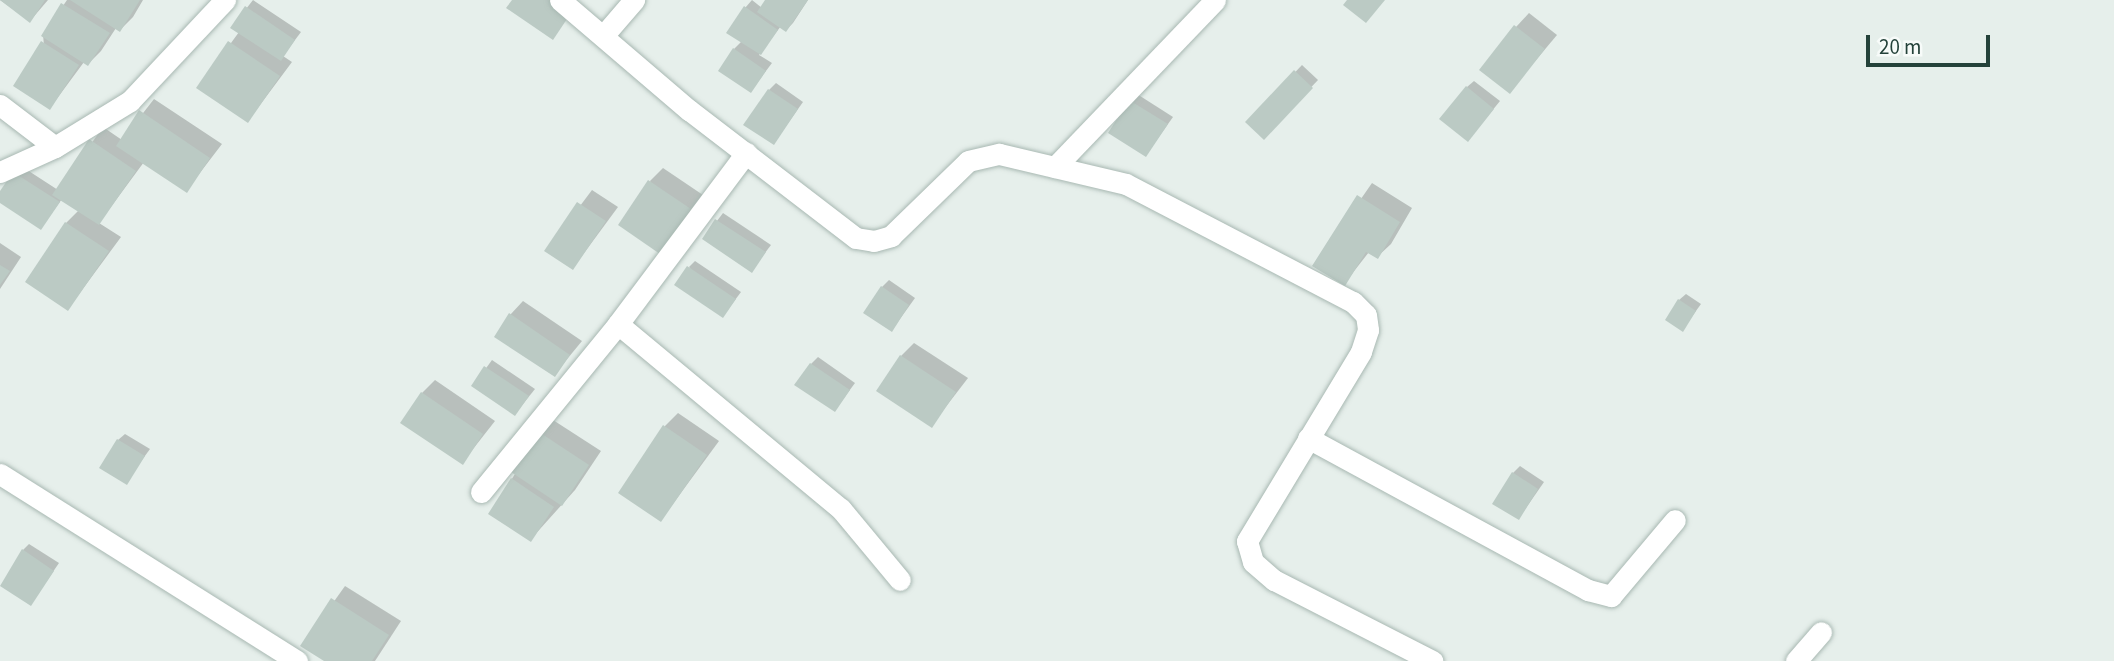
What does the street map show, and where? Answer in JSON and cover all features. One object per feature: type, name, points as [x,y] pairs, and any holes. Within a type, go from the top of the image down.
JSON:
[{"type":"street","points":[[0,172],[55,147],[130,101],[225,0]]},
{"type":"street","points":[[560,0],[746,153],[856,238],[874,241],[891,236],[968,161],[981,154],[1055,167],[1126,184],[1353,302],[1366,315],[1368,330],[1361,352],[1247,541],[1253,562],[1274,580],[1432,661]]},
{"type":"street","points":[[603,36],[634,0]]},
{"type":"street","points":[[1055,167],[1215,0]]},
{"type":"street","points":[[0,105],[55,147]]},
{"type":"street","points":[[481,492],[618,324],[746,153]]},
{"type":"street","points":[[618,324],[841,509],[900,580]]},
{"type":"street","points":[[1308,438],[1588,590],[1611,596],[1625,586],[1675,520]]},
{"type":"street","points":[[0,474],[297,661]]},
{"type":"street","points":[[1796,661],[1821,632]]},
{"type":"building","points":[[0,0],[45,0],[30,23]]},
{"type":"building","points":[[70,0],[140,0],[120,32]]},
{"type":"building","points":[[512,0],[551,0],[571,13],[553,40],[506,8]]},
{"type":"building","points":[[765,0],[808,0],[786,32],[757,12]]},
{"type":"building","points":[[1347,0],[1385,0],[1366,23],[1343,5]]},
{"type":"building","points":[[61,3],[110,33],[88,66],[41,36]]},
{"type":"building","points":[[245,6],[295,40],[281,61],[230,28]]},
{"type":"building","points":[[744,6],[778,30],[761,55],[726,33]]},
{"type":"building","points":[[1514,25],[1545,49],[1510,94],[1479,70]]},
{"type":"building","points":[[41,41],[79,65],[50,110],[13,86]]},
{"type":"building","points":[[228,41],[280,76],[248,123],[196,88]]},
{"type":"building","points":[[733,48],[766,71],[751,93],[718,71]]},
{"type":"building","points":[[1294,70],[1313,88],[1264,140],[1245,122]]},
{"type":"building","points":[[1466,86],[1494,109],[1468,142],[1439,119]]},
{"type":"building","points":[[768,89],[798,109],[774,145],[743,125]]},
{"type":"building","points":[[1129,100],[1168,124],[1146,157],[1108,133]]},
{"type":"building","points":[[139,110],[210,158],[187,193],[116,146]]},
{"type":"building","points":[[89,139],[136,171],[99,225],[52,195]]},
{"type":"building","points":[[13,172],[60,202],[41,230],[0,203],[0,191]]},
{"type":"building","points":[[648,180],[691,209],[660,254],[618,225]]},
{"type":"building","points":[[1357,195],[1400,222],[1378,259],[1366,252],[1345,286],[1312,266]]},
{"type":"building","points":[[577,202],[606,221],[573,270],[544,251]]},
{"type":"building","points":[[715,219],[766,252],[752,273],[702,239]]},
{"type":"building","points":[[65,222],[109,251],[68,311],[25,282]]},
{"type":"building","points":[[0,265],[10,271],[0,285]]},
{"type":"building","points":[[687,266],[736,299],[723,318],[674,285]]},
{"type":"building","points":[[881,286],[909,305],[892,332],[863,313]]},
{"type":"building","points":[[1678,299],[1696,311],[1683,332],[1665,320]]},
{"type":"building","points":[[509,313],[570,355],[555,377],[494,337]]},
{"type":"building","points":[[900,355],[956,392],[932,428],[876,391]]},
{"type":"building","points":[[810,363],[850,390],[835,412],[794,385]]},
{"type":"building","points":[[484,366],[529,396],[515,416],[471,386]]},
{"type":"building","points":[[421,392],[483,434],[463,465],[400,423]]},
{"type":"building","points":[[663,425],[707,455],[661,522],[618,493]]},
{"type":"building","points":[[539,432],[589,465],[562,506],[511,472]]},
{"type":"building","points":[[117,439],[145,456],[127,485],[99,468]]},
{"type":"building","points":[[1512,472],[1538,489],[1519,520],[1492,504]]},
{"type":"building","points":[[511,478],[554,507],[531,542],[488,514]]},
{"type":"building","points":[[22,549],[54,571],[31,606],[0,586]]},
{"type":"building","points":[[331,598],[389,635],[372,661],[324,661],[300,646]]}]
